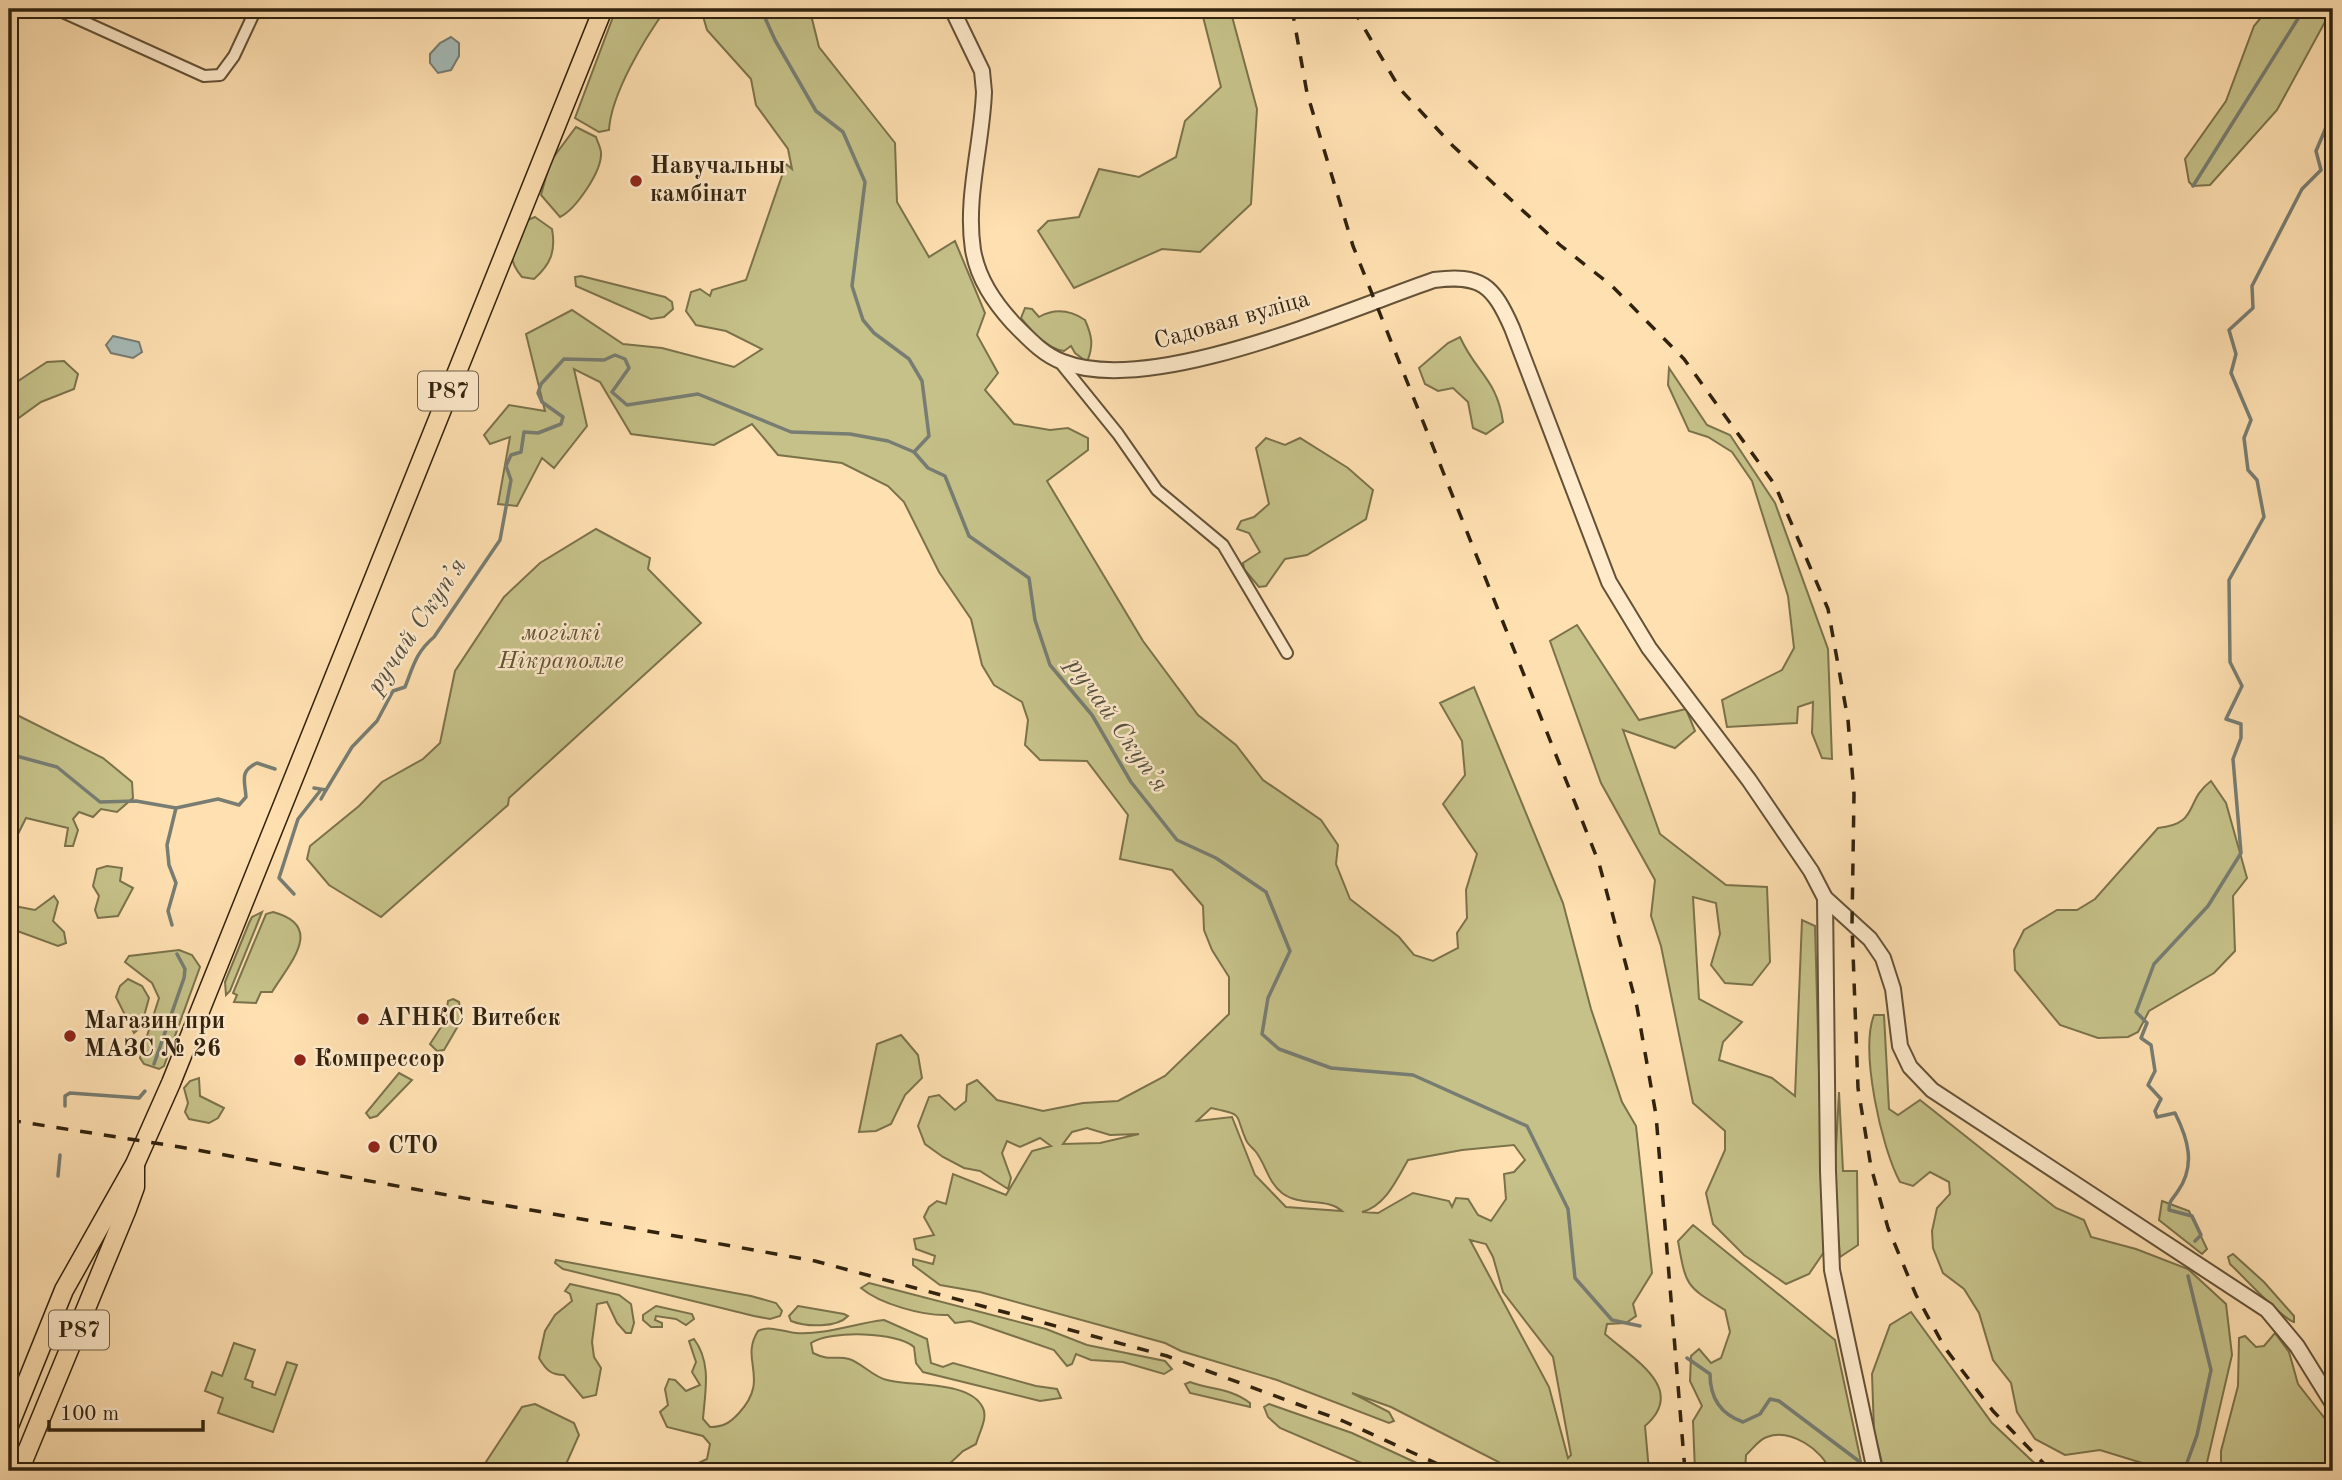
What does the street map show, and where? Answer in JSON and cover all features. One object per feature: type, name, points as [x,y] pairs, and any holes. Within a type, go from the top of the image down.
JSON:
[{"type":"main road","name":"Р87","points":[[19,1471],[135,1164],[175,1072],[244,895],[603,9]]},
{"type":"main road","name":"Р87","points":[[9,1426],[64,1290],[129,1184]]},
{"type":"street","points":[[56,9],[204,76],[220,75],[234,56],[256,9]]},
{"type":"street","name":"Садовая вуліца","points":[[952,9],[982,71],[984,92],[971,223],[979,273],[1004,313],[1027,337],[1059,361],[1118,433],[1157,490],[1223,545],[1287,653]]},
{"type":"street","name":"Садовая вуліца","points":[[1059,361],[1098,370],[1169,366],[1272,337],[1434,280],[1461,277],[1478,280],[1503,307],[1609,582],[1649,648],[1749,780],[1811,871],[1825,898]]},
{"type":"street","points":[[1825,898],[1870,939],[1883,958],[1893,989],[1900,1046],[1910,1066],[1932,1090],[2267,1310],[2297,1346],[2333,1404]]},
{"type":"street","points":[[1825,898],[1828,1171],[1832,1270],[1875,1471]]},
{"type":"green space","points":[[616,9],[666,9],[622,84],[609,130],[599,132],[575,118]]},
{"type":"green space","points":[[701,9],[796,9],[812,19],[819,47],[895,143],[897,202],[929,257],[955,241],[985,313],[977,335],[998,373],[985,390],[1014,424],[1050,430],[1068,428],[1088,438],[1088,450],[1047,481],[1143,641],[1198,715],[1236,745],[1263,780],[1321,820],[1338,845],[1336,864],[1350,899],[1399,937],[1414,955],[1433,961],[1458,948],[1457,933],[1467,918],[1466,890],[1477,854],[1443,804],[1465,775],[1462,741],[1440,703],[1474,687],[1563,903],[1591,1009],[1622,1102],[1636,1126],[1652,1273],[1633,1304],[1636,1316],[1626,1323],[1607,1324],[1605,1334],[1641,1364],[1659,1387],[1661,1400],[1657,1412],[1645,1426],[1649,1471],[1516,1471],[1391,1407],[1352,1393],[1389,1412],[1394,1421],[1389,1423],[1277,1380],[1181,1351],[1165,1343],[980,1292],[940,1285],[913,1265],[913,1259],[933,1264],[935,1256],[916,1249],[914,1239],[934,1235],[924,1217],[929,1207],[937,1201],[946,1204],[953,1174],[1006,1195],[1032,1151],[1051,1146],[1040,1138],[1020,1147],[1007,1141],[1002,1153],[1011,1178],[1008,1189],[980,1171],[964,1168],[943,1157],[925,1144],[918,1126],[929,1097],[939,1095],[955,1110],[966,1101],[967,1085],[977,1080],[997,1100],[1043,1111],[1083,1103],[1118,1101],[1165,1076],[1229,1014],[1229,977],[1212,950],[1204,930],[1203,906],[1172,870],[1120,859],[1128,815],[1087,761],[1040,760],[1025,745],[1028,720],[1022,702],[994,685],[982,665],[971,619],[939,572],[904,502],[888,486],[842,463],[778,455],[752,424],[714,445],[631,434],[600,382],[574,369],[587,426],[554,468],[542,458],[517,506],[498,504],[510,437],[490,444],[484,435],[509,405],[545,411],[526,334],[572,310],[623,344],[662,348],[734,367],[762,349],[726,331],[696,325],[686,311],[691,292],[700,289],[710,296],[712,290],[746,280],[786,164],[792,169],[788,149],[756,105],[751,79],[707,30]],"holes":[[[1211,1108],[1234,1114],[1247,1142],[1256,1152],[1273,1184],[1282,1193],[1297,1200],[1329,1204],[1342,1211],[1286,1207],[1255,1175],[1232,1117],[1197,1121]],[[1087,1128],[1110,1135],[1139,1134],[1100,1143],[1063,1144],[1072,1132]],[[1514,1145],[1525,1160],[1514,1172],[1504,1174],[1506,1199],[1491,1221],[1478,1215],[1468,1199],[1456,1198],[1452,1207],[1449,1201],[1413,1193],[1378,1213],[1362,1212],[1383,1198],[1408,1160],[1462,1150]],[[1470,1240],[1486,1244],[1493,1257],[1503,1292],[1553,1357],[1571,1455],[1568,1458],[1549,1387]]]},
{"type":"green space","points":[[1201,9],[1230,9],[1257,109],[1251,204],[1200,252],[1162,249],[1074,288],[1038,231],[1048,221],[1079,217],[1099,169],[1139,177],[1176,157],[1185,121],[1221,87]]},
{"type":"green space","points":[[2268,9],[2332,9],[2277,110],[2210,185],[2193,186],[2189,182],[2185,159],[2226,101],[2254,26]]},
{"type":"green space","points":[[576,127],[596,137],[601,151],[600,161],[587,189],[560,217],[541,195],[550,162]]},
{"type":"green space","points":[[535,217],[552,229],[553,251],[545,268],[534,279],[522,277],[512,256],[525,221]]},
{"type":"green space","points":[[581,276],[665,297],[672,302],[673,309],[664,317],[651,319],[576,286],[575,277]]},
{"type":"green space","points":[[1025,308],[1032,309],[1039,317],[1062,311],[1085,320],[1091,341],[1087,362],[1075,353],[1071,346],[1064,351],[1051,347],[1040,339],[1021,318]]},
{"type":"green space","points":[[1460,337],[1491,386],[1500,407],[1503,422],[1486,434],[1473,428],[1468,402],[1453,388],[1438,391],[1425,384],[1419,368],[1448,343]]},
{"type":"green space","points":[[64,361],[78,374],[74,389],[41,402],[9,425],[9,387],[47,362]]},
{"type":"green space","points":[[1669,368],[1707,425],[1730,435],[1775,503],[1828,649],[1832,759],[1822,758],[1812,733],[1813,702],[1798,707],[1797,723],[1727,727],[1722,700],[1782,670],[1794,648],[1788,596],[1752,481],[1732,452],[1708,437],[1689,431],[1668,385]]},
{"type":"green space","points":[[1266,438],[1285,445],[1300,438],[1348,468],[1373,490],[1366,519],[1307,555],[1285,559],[1266,586],[1259,587],[1244,569],[1243,563],[1260,552],[1249,533],[1237,529],[1241,521],[1254,517],[1269,504],[1256,448]]},
{"type":"green space","name":"могілкі Нікраполле","points":[[596,529],[650,558],[648,569],[701,623],[509,798],[508,805],[381,917],[329,885],[307,859],[310,846],[359,806],[382,782],[423,759],[440,743],[455,671],[504,597],[540,563]]},
{"type":"green space","points":[[1577,625],[1639,720],[1686,709],[1695,731],[1675,748],[1623,730],[1660,834],[1726,885],[1767,887],[1770,962],[1752,985],[1725,983],[1711,965],[1720,934],[1716,903],[1693,897],[1699,999],[1742,1022],[1723,1042],[1719,1060],[1772,1078],[1795,1096],[1802,920],[1815,926],[1824,1252],[1809,1274],[1786,1284],[1744,1255],[1713,1224],[1706,1193],[1725,1150],[1725,1131],[1693,1103],[1661,946],[1651,916],[1655,880],[1601,783],[1550,641]]},
{"type":"green space","points":[[9,711],[103,758],[132,782],[133,798],[117,812],[101,809],[93,817],[79,812],[73,819],[78,830],[73,846],[65,846],[68,828],[26,818],[16,838],[9,834]]},
{"type":"green space","points":[[2211,781],[2226,803],[2247,878],[2233,896],[2235,951],[2214,973],[2149,1011],[2138,1032],[2128,1037],[2098,1038],[2060,1025],[2015,970],[2014,950],[2024,930],[2057,910],[2077,910],[2095,899],[2158,828],[2171,826],[2186,817],[2197,796]]},
{"type":"green space","points":[[107,866],[122,868],[120,881],[133,888],[118,916],[98,918],[95,910],[99,896],[93,886],[97,869]]},
{"type":"green space","points":[[54,896],[58,902],[53,921],[64,932],[66,943],[58,946],[9,928],[9,905],[35,910]]},
{"type":"green space","points":[[262,912],[226,995],[225,982],[249,923],[252,917]]},
{"type":"green space","points":[[273,912],[289,918],[298,926],[299,947],[272,992],[261,992],[256,1003],[234,1002],[237,995],[233,993],[266,914]]},
{"type":"green space","points":[[179,950],[192,955],[200,967],[164,1066],[159,1069],[144,1064],[140,1058],[159,998],[152,983],[125,962],[129,956]]},
{"type":"green space","points":[[128,979],[142,986],[149,998],[141,1027],[134,1033],[116,997],[120,986]]},
{"type":"green space","points":[[453,999],[459,1002],[462,1019],[444,1050],[437,1051],[430,1044],[445,1021],[448,1001]]},
{"type":"green space","points":[[1874,1015],[1884,1015],[1889,1109],[1898,1115],[1920,1100],[2056,1208],[2084,1220],[2091,1237],[2136,1249],[2188,1269],[2226,1304],[2232,1355],[2205,1471],[2168,1471],[2100,1450],[2065,1455],[2035,1439],[2017,1412],[2011,1383],[1993,1360],[1979,1313],[1964,1289],[1943,1273],[1933,1248],[1932,1231],[1937,1208],[1950,1194],[1949,1182],[1930,1172],[1913,1186],[1900,1182],[1893,1166],[1880,1123],[1871,1074],[1870,1031]]},
{"type":"green space","points":[[901,1035],[918,1055],[922,1078],[905,1095],[891,1124],[876,1131],[859,1132],[877,1044]]},
{"type":"green space","points":[[399,1073],[412,1080],[377,1116],[370,1118],[366,1113]]},
{"type":"green space","points":[[199,1078],[200,1096],[224,1108],[218,1118],[209,1123],[189,1119],[185,1112],[188,1103],[184,1088],[190,1081]]},
{"type":"green space","points":[[1839,1092],[1843,1171],[1857,1171],[1858,1245],[1840,1257],[1834,1183]]},
{"type":"green space","points":[[2162,1201],[2189,1211],[2207,1249],[2202,1254],[2159,1220]]},
{"type":"green space","points":[[1693,1225],[1835,1340],[1863,1471],[1830,1471],[1820,1456],[1804,1443],[1795,1438],[1776,1435],[1761,1440],[1746,1455],[1745,1471],[1695,1471],[1693,1421],[1702,1406],[1690,1381],[1691,1356],[1699,1349],[1711,1363],[1721,1358],[1730,1332],[1725,1310],[1702,1296],[1686,1277],[1678,1241]]},
{"type":"green space","points":[[2233,1254],[2264,1282],[2294,1316],[2294,1322],[2272,1305],[2230,1264],[2228,1257]]},
{"type":"green space","points":[[556,1260],[751,1296],[776,1303],[782,1311],[780,1316],[770,1319],[754,1316],[563,1269],[555,1263]]},
{"type":"green space","points":[[869,1283],[1046,1329],[1087,1345],[1165,1361],[1172,1369],[1164,1374],[1123,1362],[1091,1360],[1076,1354],[1072,1364],[1067,1366],[1054,1350],[970,1321],[955,1323],[948,1315],[890,1304],[861,1288]]},
{"type":"green space","points":[[570,1284],[619,1295],[631,1304],[634,1323],[631,1333],[626,1333],[617,1323],[607,1302],[597,1304],[592,1342],[594,1357],[601,1368],[596,1395],[583,1398],[564,1375],[549,1371],[539,1358],[545,1331],[555,1315],[572,1301],[570,1294],[565,1291]]},
{"type":"green space","points":[[656,1306],[692,1314],[694,1319],[686,1325],[676,1319],[656,1316],[655,1320],[662,1323],[662,1327],[651,1327],[643,1320],[643,1315]]},
{"type":"green space","points":[[798,1306],[848,1316],[837,1323],[797,1323],[791,1321],[789,1316]]},
{"type":"green space","points":[[1911,1312],[1992,1423],[2043,1471],[1884,1471],[1874,1431],[1872,1374],[1890,1325]]},
{"type":"green space","points":[[884,1320],[927,1339],[931,1363],[943,1367],[953,1363],[1036,1386],[1057,1389],[1061,1398],[1040,1401],[923,1372],[916,1363],[914,1347],[894,1338],[864,1334],[833,1336],[811,1343],[813,1353],[824,1357],[849,1359],[887,1380],[939,1386],[966,1393],[976,1399],[983,1408],[984,1416],[976,1444],[963,1451],[944,1469],[931,1468],[930,1471],[690,1471],[692,1466],[707,1459],[710,1444],[703,1436],[667,1427],[660,1412],[668,1405],[665,1389],[669,1379],[675,1380],[686,1391],[700,1385],[692,1372],[696,1362],[689,1341],[694,1339],[700,1348],[705,1368],[703,1419],[710,1427],[715,1427],[723,1425],[739,1413],[753,1390],[752,1352],[758,1331],[772,1329],[796,1333],[819,1332]]},
{"type":"green space","points":[[2275,1333],[2289,1352],[2298,1384],[2333,1429],[2333,1471],[2221,1471],[2221,1451],[2238,1386],[2239,1338],[2245,1336],[2256,1347],[2264,1346]]},
{"type":"green space","points":[[234,1343],[255,1350],[245,1379],[253,1382],[252,1387],[275,1395],[287,1362],[297,1365],[273,1432],[218,1413],[223,1398],[205,1391],[212,1372],[222,1376]]},
{"type":"green space","points":[[1190,1382],[1236,1395],[1250,1403],[1250,1407],[1190,1393],[1185,1384]]},
{"type":"green space","points":[[535,1404],[574,1423],[579,1435],[563,1471],[480,1471],[522,1407]]},
{"type":"green space","points":[[1269,1404],[1352,1433],[1434,1471],[1380,1471],[1280,1428],[1268,1417],[1264,1407]]},
{"type":"shaded area","points":[[451,37],[459,43],[459,56],[451,70],[438,73],[430,63],[430,54],[440,43]]},
{"type":"shaded area","points":[[113,336],[139,342],[142,352],[133,358],[111,353],[106,345]]},
{"type":"waterway","points":[[761,9],[775,40],[816,111],[843,132],[865,182],[852,286],[863,320],[874,333],[909,359],[922,381],[929,436],[914,452]]},
{"type":"waterway","points":[[2193,186],[2304,9]]},
{"type":"waterway","name":"ручай Скупʼя","points":[[2195,1241],[2201,1235],[2192,1216],[2169,1210],[2187,1172],[2188,1152],[2175,1113],[2157,1117],[2155,1111],[2161,1099],[2148,1085],[2155,1071],[2151,1045],[2141,1038],[2147,1023],[2136,1012],[2154,964],[2208,906],[2241,853],[2233,759],[2241,738],[2241,724],[2226,719],[2242,686],[2230,662],[2229,580],[2264,517],[2257,480],[2248,470],[2244,438],[2251,420],[2231,373],[2236,354],[2229,330],[2253,308],[2252,286],[2302,189],[2321,170],[2316,151],[2333,111]]},
{"type":"waterway","name":"ручай Скупʼя","points":[[314,788],[326,790],[352,747],[377,721],[393,691],[405,687],[419,654],[434,637],[500,540],[511,480],[506,466],[511,455],[521,452],[524,432],[538,433],[561,424],[563,417],[542,402],[538,393],[541,384],[564,359],[604,360],[615,355],[625,359],[629,368],[612,392],[627,405],[698,394],[791,432],[850,434],[888,441],[914,452],[928,468],[945,476],[969,536],[1029,578],[1035,620],[1050,665],[1092,715],[1131,782],[1177,840],[1216,858],[1266,892],[1290,951],[1268,998],[1262,1034],[1279,1049],[1331,1068],[1413,1075],[1527,1126],[1568,1209],[1575,1278],[1612,1320],[1640,1326]]},
{"type":"waterway","name":"ручай Скупʼя","points":[[9,754],[57,767],[100,802],[136,801],[176,808],[218,799],[239,805],[246,797],[244,777],[248,769],[257,763],[275,769]]},
{"type":"waterway","points":[[321,799],[326,790]]},
{"type":"waterway","points":[[294,894],[279,878],[298,819],[320,791]]},
{"type":"waterway","points":[[172,925],[168,911],[176,883],[169,865],[167,845],[176,808]]},
{"type":"waterway","points":[[154,1064],[184,978],[185,969],[177,954]]},
{"type":"waterway","points":[[65,1106],[65,1096],[70,1093],[139,1098],[145,1091]]},
{"type":"waterway","points":[[58,1176],[60,1155]]},
{"type":"waterway","name":"ручай Скупʼя","points":[[2184,1471],[2197,1435],[2211,1370],[2188,1276]]},
{"type":"waterway","name":"ручай Скупʼя","points":[[1687,1358],[1710,1374],[1714,1398],[1722,1410],[1735,1419],[1743,1422],[1760,1414],[1770,1399],[1779,1401],[1860,1462]]},
{"type":"waterway","name":"ручай Скупʼя","points":[[1886,1471],[1892,1471]]},
{"type":"railway","points":[[1292,9],[1307,93],[1353,246],[1599,863],[1637,1007],[1656,1115],[1685,1471]]},
{"type":"railway","points":[[1353,9],[1400,89],[1453,146],[1560,245],[1612,286],[1684,359],[1775,485],[1828,609],[1848,720],[1854,794],[1852,925],[1858,1088],[1871,1167],[1888,1228],[1916,1295],[1945,1348],[1993,1411],[2051,1471]]},
{"type":"railway","points":[[9,1120],[180,1147],[815,1261],[1167,1356],[1343,1421],[1453,1471]]},
{"type":"place","name":"Навучальны камбінат","points":[[636,181]]},
{"type":"place","name":"АГНКС Витебск","points":[[363,1019]]},
{"type":"place","name":"Магазин при МАЗС № 26","points":[[70,1036]]},
{"type":"place","name":"Компрессор","points":[[300,1060]]},
{"type":"place","name":"СТО","points":[[374,1147]]}]
